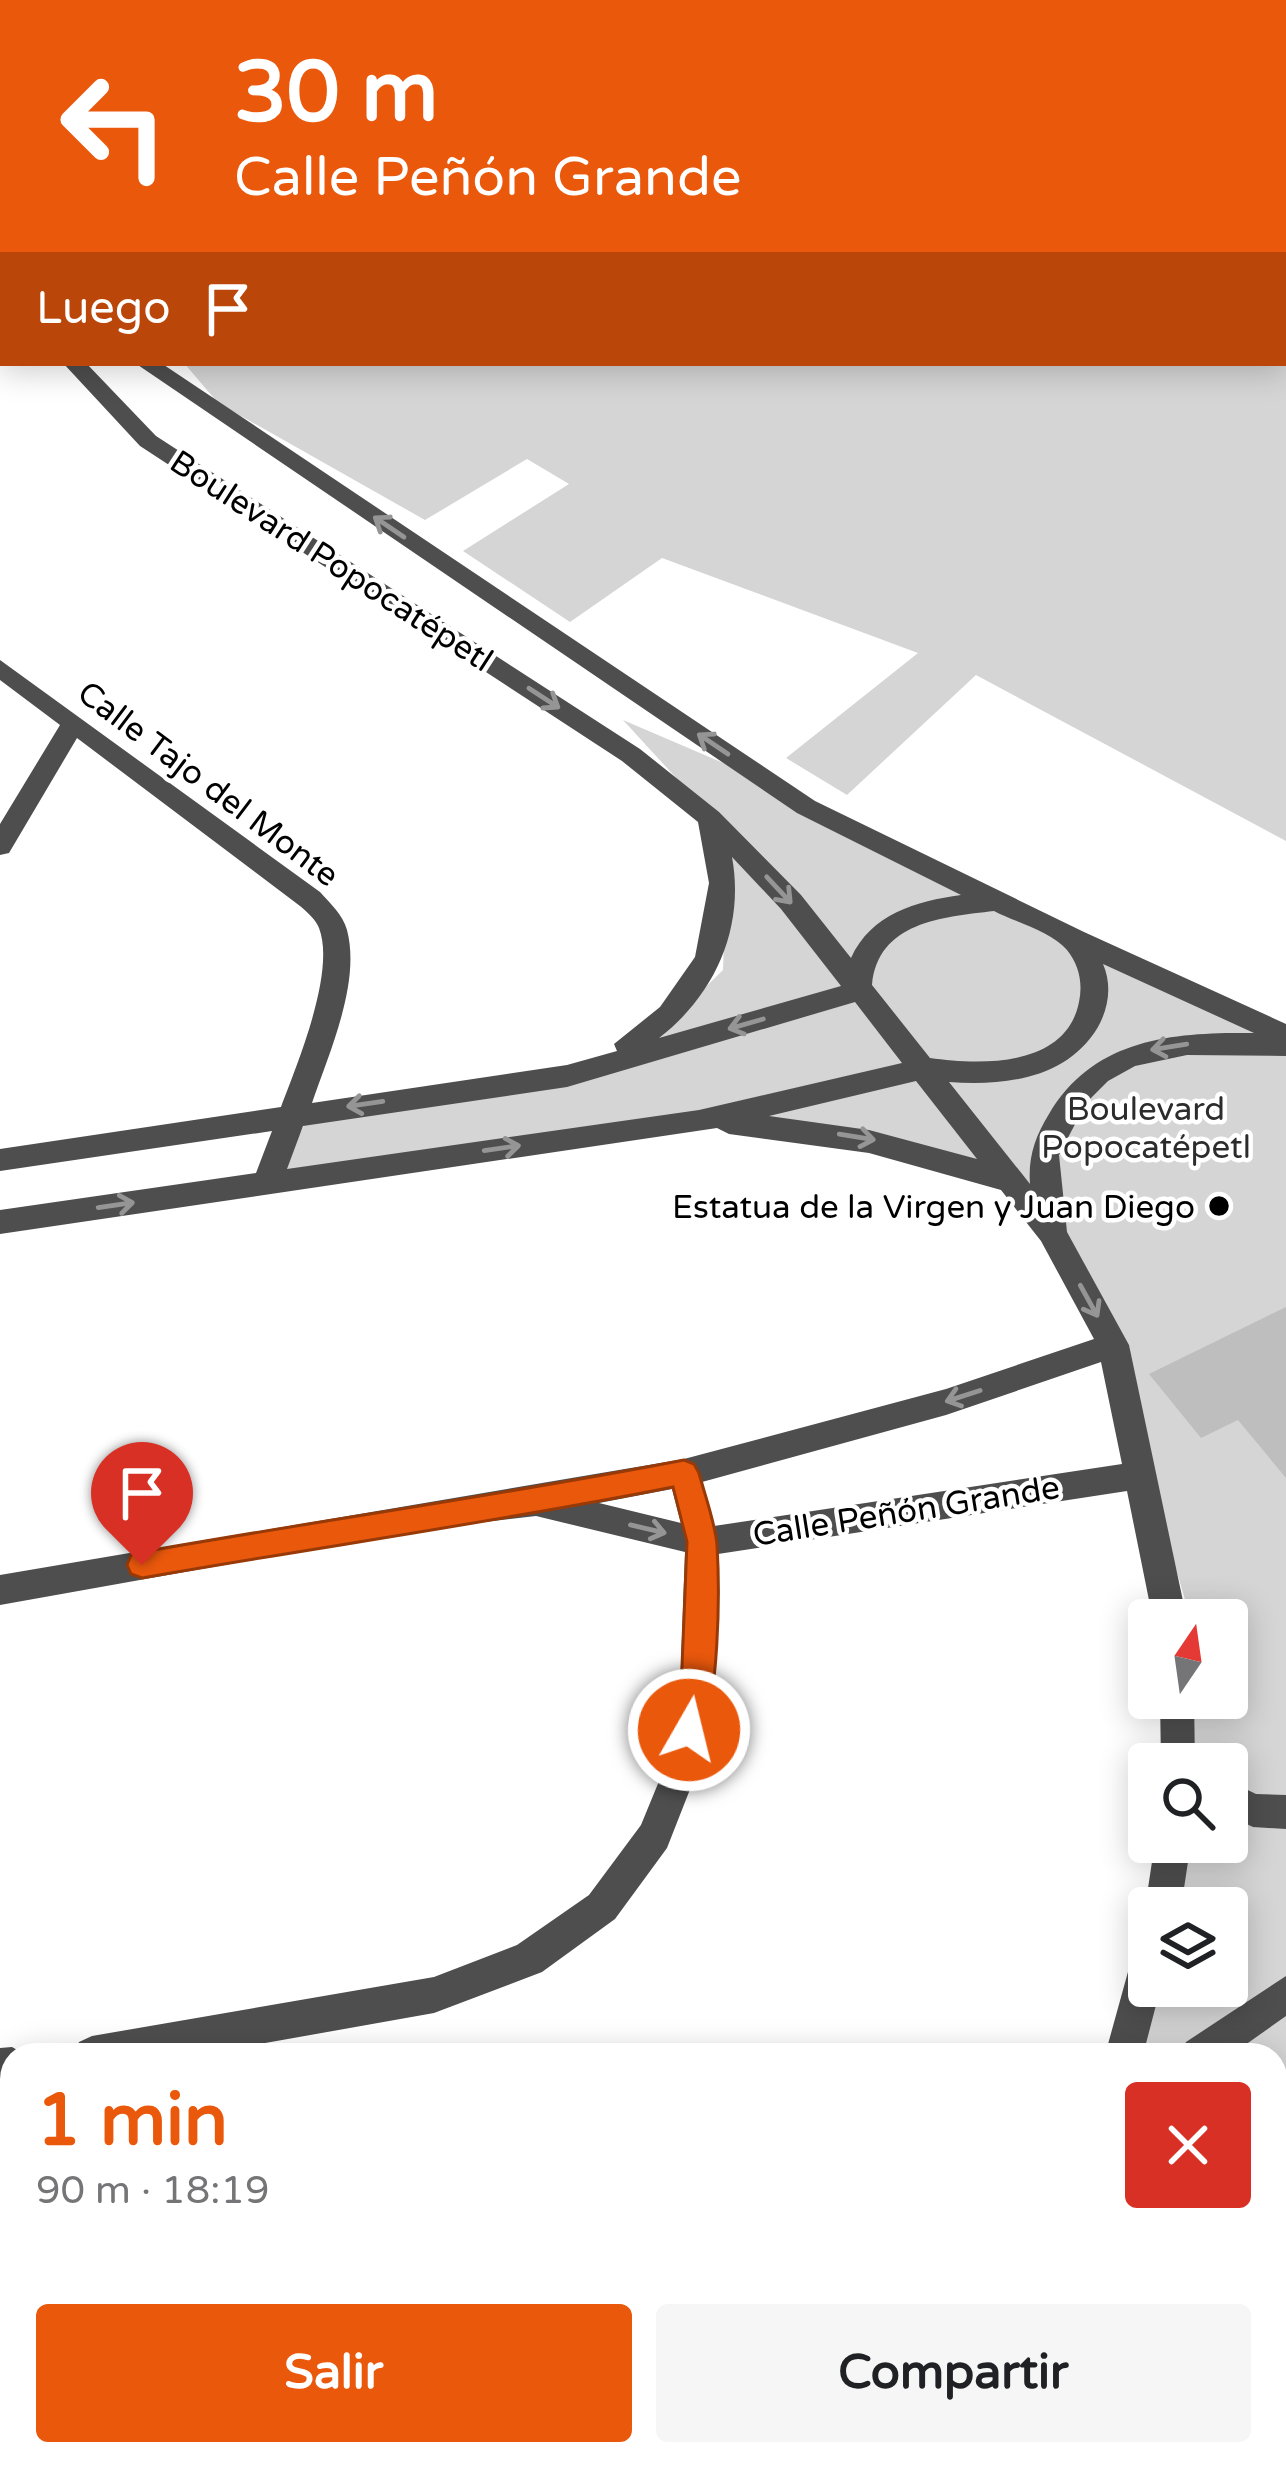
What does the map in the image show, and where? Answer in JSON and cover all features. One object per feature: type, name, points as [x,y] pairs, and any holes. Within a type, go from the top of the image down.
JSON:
[{"type":"street","name":"Boulevard Popocatépetl","points":[[77,366],[148,440],[631,754],[710,818],[791,902],[1052,1233],[1113,1345],[1165,1599]]},
{"type":"street","name":"Boulevard Popocatépetl","points":[[150,366],[806,807],[1286,1041]]},
{"type":"street","name":"Calle Tajo del Monte","points":[[0,668],[310,899],[332,925],[337,958],[326,1014],[268,1182]]},
{"type":"street","points":[[0,846],[72,726]]},
{"type":"street","points":[[567,1076],[666,1024],[692,992],[708,960],[723,880],[710,818]]},
{"type":"street","points":[[0,1160],[567,1076],[858,991],[857,972],[869,944],[890,927],[934,908],[998,902]]},
{"type":"street","points":[[0,1222],[699,1121],[926,1068],[963,1074],[1019,1069],[1068,1048],[1090,1015],[1093,973],[1074,939]]},
{"type":"street","points":[[1052,1233],[1044,1155],[1071,1096],[1099,1073],[1132,1055],[1170,1046],[1286,1041]]},
{"type":"street","points":[[699,1121],[868,1138],[914,1148],[1006,1180]]},
{"type":"street","name":"Calle Peñón Grande","points":[[0,1590],[684,1473],[946,1402],[1113,1345]]},
{"type":"street","points":[[160,2043],[434,1995],[529,1959],[602,1907],[654,1836],[681,1769],[697,1691],[702,1542],[684,1473]]},
{"type":"street","name":"Calle Peñón Grande","points":[[534,1502],[702,1542],[1138,1475]]},
{"type":"street","points":[[1248,1808],[1286,1812]]},
{"type":"street","points":[[1215,2043],[1286,1994]]},
{"type":"street","points":[[1127,2043],[1137,2007]]},
{"type":"green space","points":[[187,366],[1286,366],[1286,841],[976,675],[847,795],[786,758],[918,653],[662,558],[570,622],[463,551],[569,484],[527,459],[425,520],[218,403]]},
{"type":"green space","name":"Boulevard Popocatépetl","points":[[623,720],[763,780],[1286,1039],[1286,2043],[1128,2043],[1141,2007],[1248,2007],[1248,1887],[1167,1887],[1171,1863],[1248,1863],[1248,1743],[1186,1743],[1189,1719],[1248,1719],[1248,1599],[1185,1599],[1102,1317],[1009,1175],[698,1115],[277,1176],[308,1118],[570,1080],[668,1024],[723,970],[726,880],[712,817]]},
{"type":"building","points":[[1286,1307],[1286,1478],[1238,1420],[1201,1438],[1149,1374]]},
{"type":"place","name":"Estatua de la Virgen y Juan Diego","points":[[1219,1206]]},
{"type":"route","points":[[142,1565],[684,1473],[702,1542],[697,1691],[689,1730]]}]
